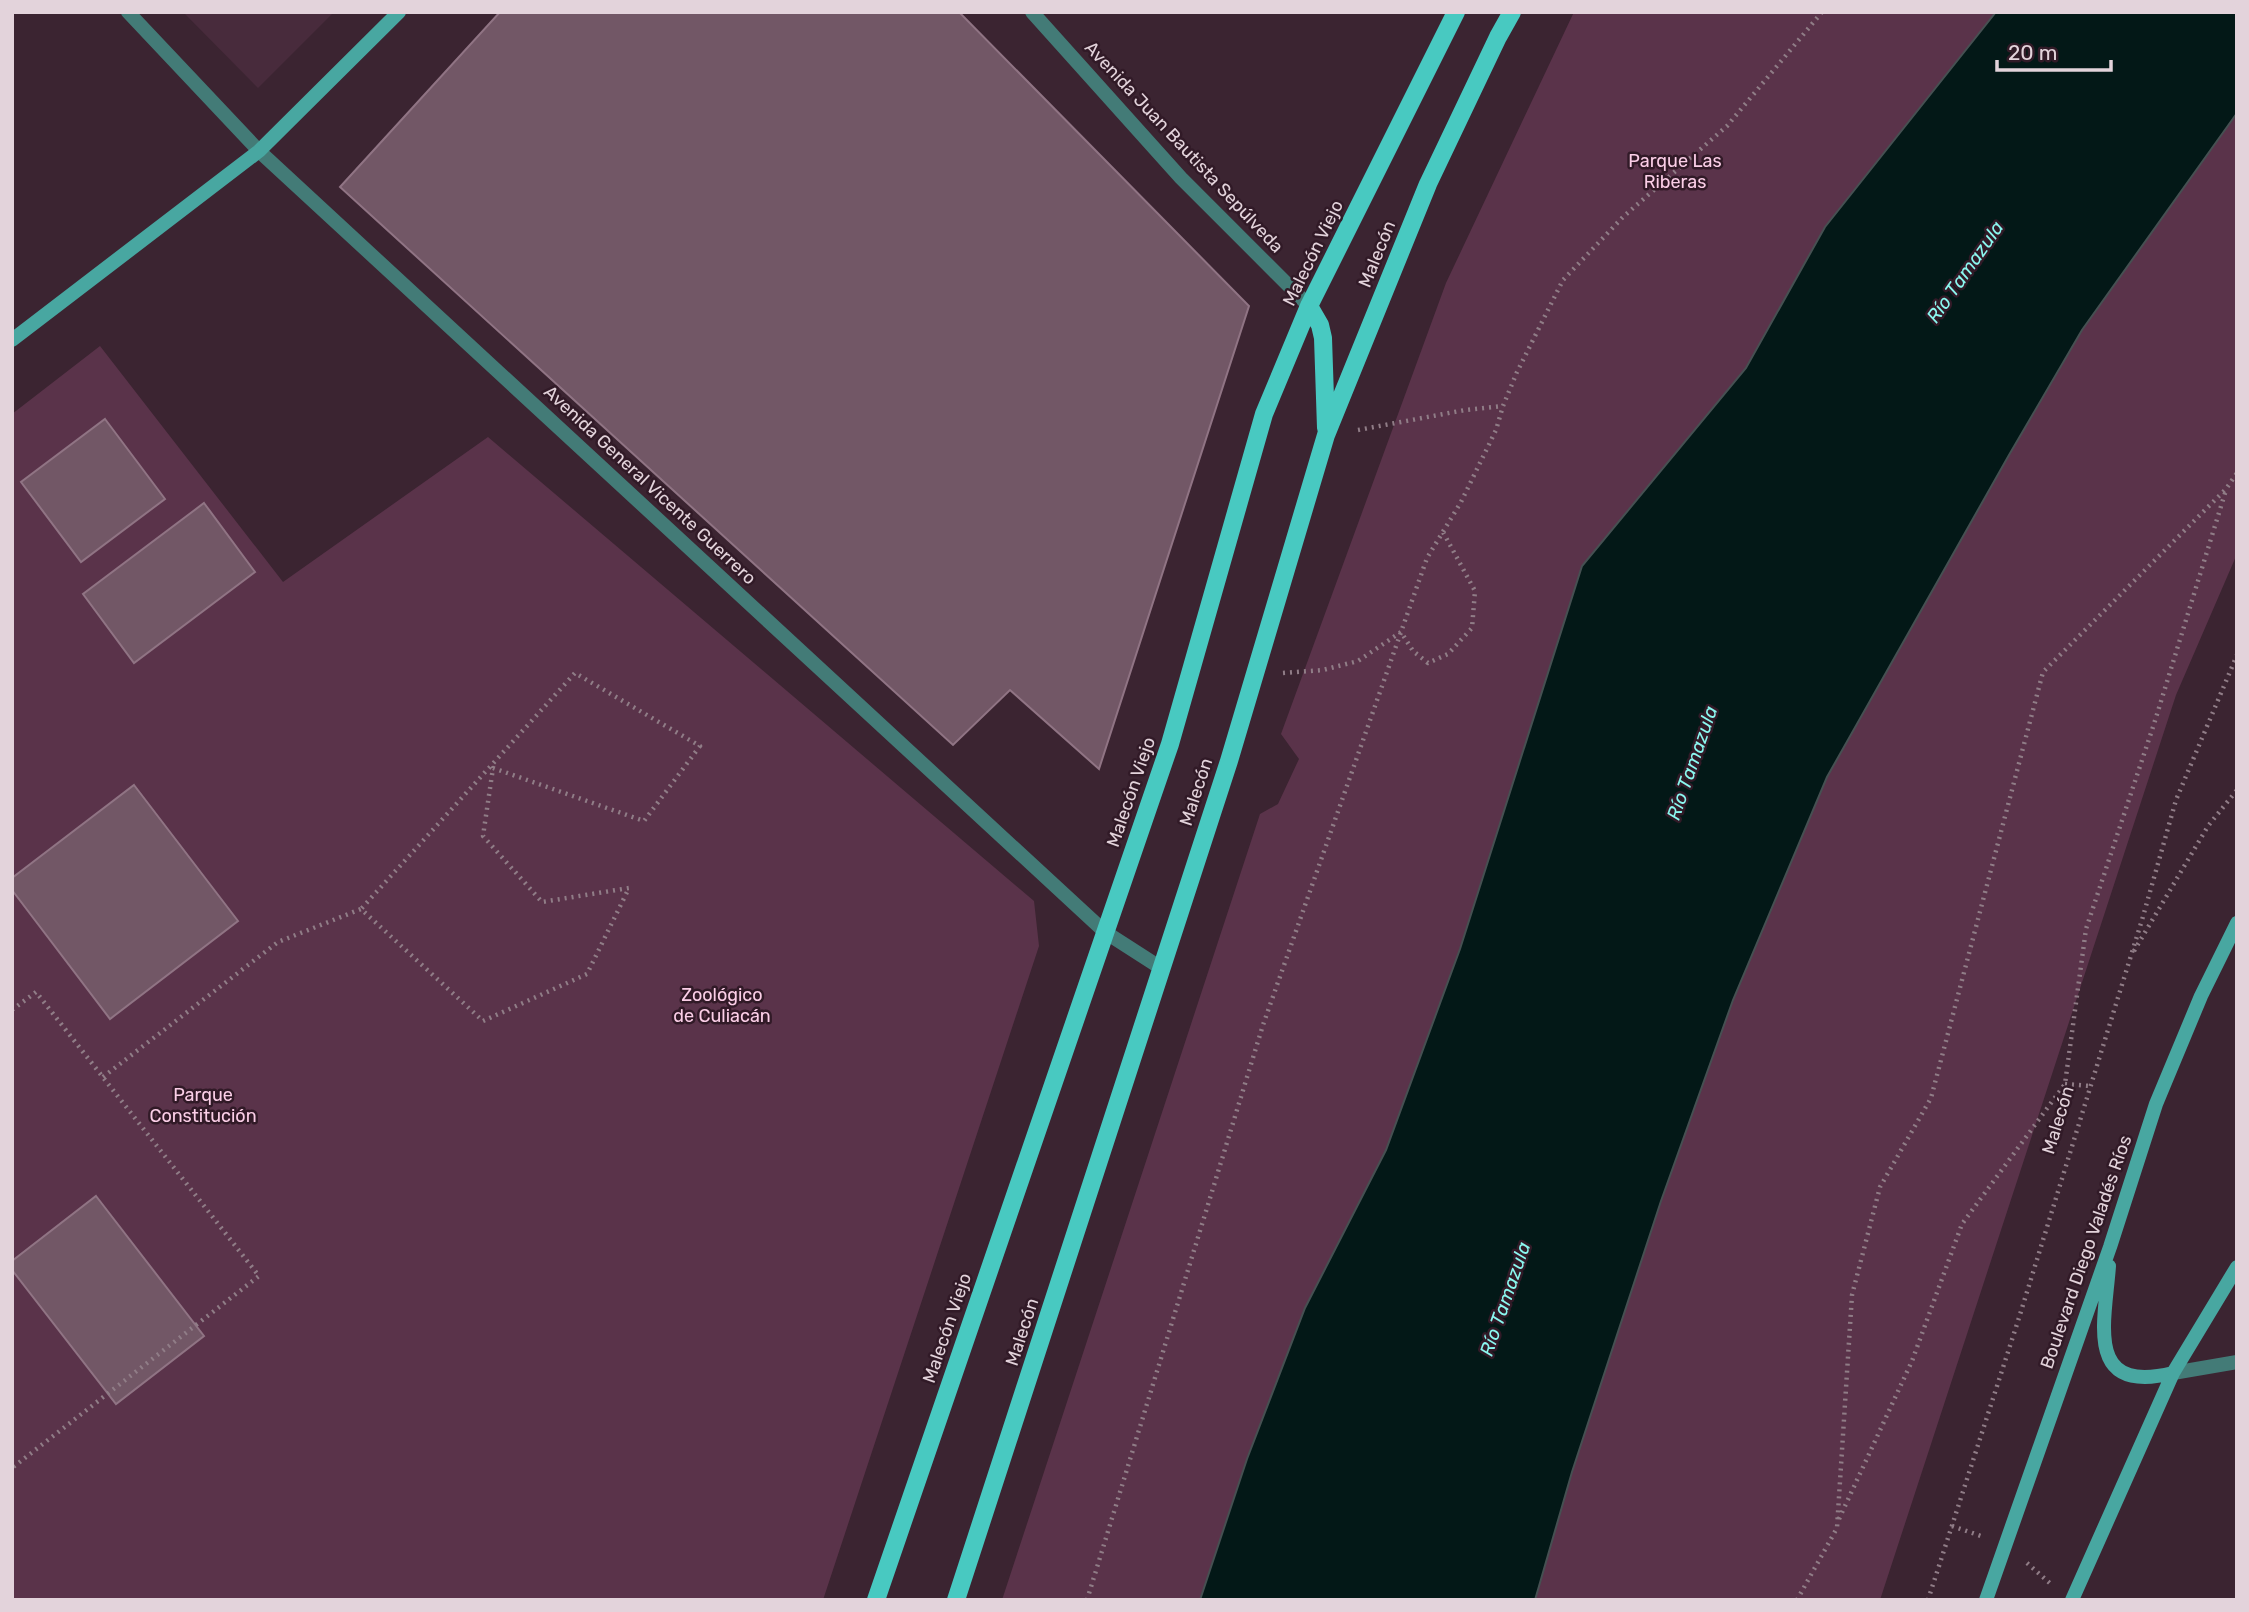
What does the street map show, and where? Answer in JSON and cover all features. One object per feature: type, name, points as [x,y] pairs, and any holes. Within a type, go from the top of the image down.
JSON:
[{"type":"main road","points":[[12,340],[259,151],[399,12]]},
{"type":"main road","name":"Malecón Viejo","points":[[876,1600],[1171,744],[1264,414],[1309,306],[1456,12]]},
{"type":"main road","name":"Malecón","points":[[956,1600],[1255,675],[1326,435],[1428,184],[1512,12]]},
{"type":"main road","points":[[1309,306],[1323,338],[1326,435]]},
{"type":"main road","name":"Boulevard Diego Valadés Ríos","points":[[1986,1600],[2110,1247],[2156,1104],[2200,996],[2237,923]]},
{"type":"main road","points":[[2110,1247],[2103,1326],[2103,1343],[2110,1361],[2123,1372],[2146,1377],[2173,1373]]},
{"type":"main road","points":[[2073,1600],[2173,1373],[2237,1267]]},
{"type":"street","name":"Avenida General Vicente Guerrero","points":[[128,12],[259,151],[1105,932],[1161,968]]},
{"type":"street","name":"Avenida Juan Bautista Sepúlveda","points":[[1032,12],[1181,178],[1309,306]]},
{"type":"street","points":[[2173,1373],[2237,1362]]},
{"type":"path","points":[[1087,1600],[1263,1025],[1427,558],[1461,502],[1496,430],[1503,405],[1563,280],[1623,216],[1727,126],[1822,12]]},
{"type":"path","points":[[1326,435],[1503,405]]},
{"type":"path","points":[[1797,1600],[1837,1528],[1852,1295],[1880,1187],[1931,1098],[2043,672],[2226,489],[2237,473]]},
{"type":"path","points":[[1837,1523],[1912,1361],[1962,1224],[2065,1084],[2086,929],[2154,724],[2226,489]]},
{"type":"path","points":[[1401,632],[1413,651],[1429,663],[1448,654],[1472,628],[1475,591],[1443,532]]},
{"type":"path","points":[[1255,675],[1323,670],[1358,661],[1401,632]]},
{"type":"path","name":"Malecón","points":[[1928,1600],[2130,957],[2176,800],[2237,655]]},
{"type":"path","points":[[103,1077],[278,942],[361,909],[575,673],[700,746],[644,821],[493,768],[483,836],[542,902],[629,888],[587,974],[483,1021],[361,909]]},
{"type":"path","points":[[2130,957],[2208,826],[2237,790]]},
{"type":"path","points":[[12,1010],[36,992],[259,1276],[12,1468]]},
{"type":"path","points":[[2065,1084],[2090,1086]]},
{"type":"shaded area","points":[[183,12],[334,12],[258,88]]},
{"type":"green space","name":"Parque Las Riberas","points":[[1574,12],[1996,12],[1825,227],[1746,368],[1582,566],[1460,949],[1386,1150],[1305,1308],[1247,1459],[1200,1600],[1002,1600],[1260,814],[1278,804],[1299,759],[1281,734],[1446,283]]},
{"type":"green space","points":[[2237,113],[2237,554],[2176,695],[1880,1600],[1535,1600],[1572,1472],[1661,1201],[1733,1000],[1827,777],[2082,330]]},
{"type":"green space","name":"Zoológico de Culiacán","points":[[100,346],[283,582],[488,437],[1034,901],[1039,946],[823,1600],[12,1600],[12,414]]},
{"type":"water","name":"Río Tamazula","points":[[1996,12],[2237,12],[2237,113],[2082,330],[1827,777],[1733,1000],[1661,1201],[1572,1472],[1535,1600],[1200,1600],[1247,1459],[1305,1308],[1386,1150],[1460,949],[1582,566],[1746,368],[1825,227]]},
{"type":"building","points":[[500,12],[959,12],[1249,306],[1099,769],[1010,690],[953,745],[340,187]]},
{"type":"building","points":[[105,419],[165,499],[81,562],[21,482]]},
{"type":"building","points":[[204,503],[255,572],[134,663],[83,594]]},
{"type":"building","points":[[134,785],[238,921],[110,1019],[12,890],[12,878]]},
{"type":"building","points":[[96,1196],[204,1336],[116,1404],[12,1270],[12,1261]]},
{"type":"park label","name":"Parque Constitución","points":[[203,1105]]}]
